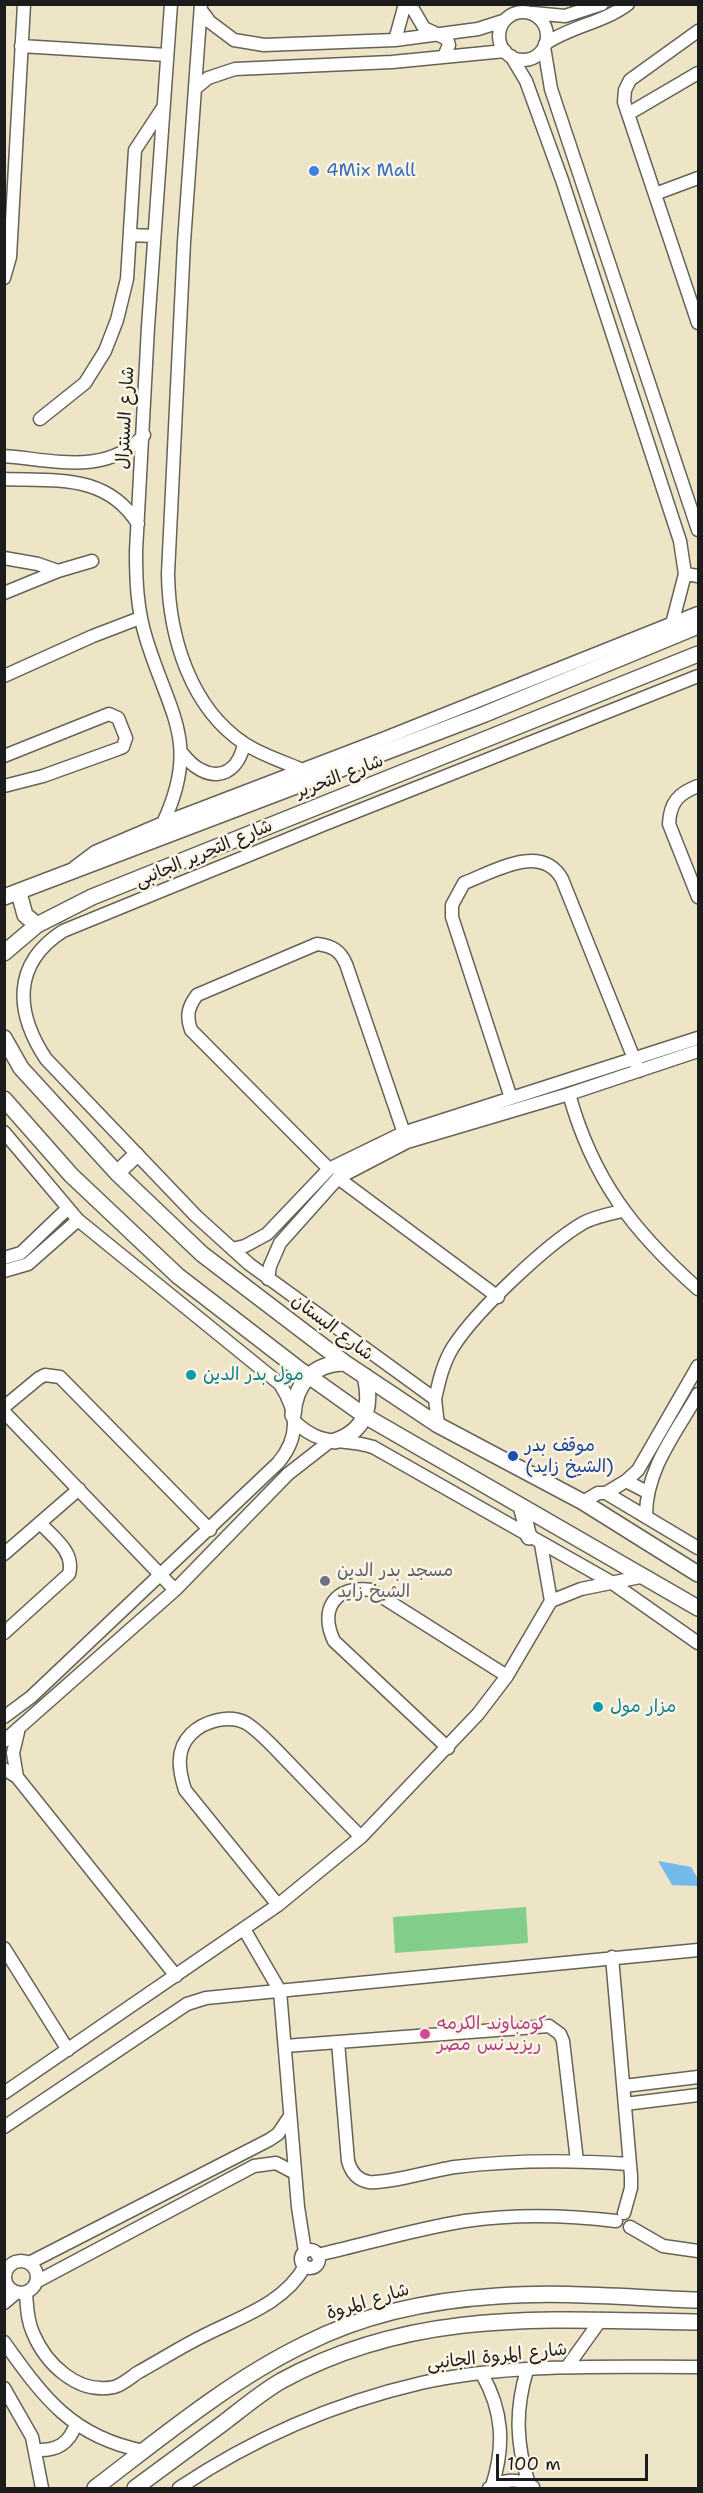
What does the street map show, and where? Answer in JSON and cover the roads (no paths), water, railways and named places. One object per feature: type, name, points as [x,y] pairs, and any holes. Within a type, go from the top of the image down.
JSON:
[{"type":"street","points":[[4,278],[10,257],[24,4]]},
{"type":"street","name":"شارع السنترال","points":[[164,823],[179,785],[183,754],[172,709],[140,618],[136,585],[154,236],[171,4]]},
{"type":"street","points":[[395,40],[405,4]]},
{"type":"street","points":[[410,4],[424,28],[447,39],[449,45],[444,56]]},
{"type":"street","points":[[201,7],[221,32],[249,44],[264,45],[395,40],[478,29],[521,12],[566,16],[602,4]]},
{"type":"street","points":[[197,87],[221,72],[264,68],[381,63],[444,56],[508,54],[518,59],[533,57],[545,45],[572,28],[618,12],[628,4]]},
{"type":"street","points":[[201,7],[184,242],[168,595],[176,638],[200,696],[212,714],[244,744],[300,769]]},
{"type":"street","points":[[531,13],[543,22],[546,29],[545,45],[551,89],[699,530]]},
{"type":"street","points":[[503,21],[499,31],[500,42],[526,81],[562,180],[680,541],[685,574],[681,597],[672,624]]},
{"type":"street","points":[[699,31],[630,80],[625,90],[624,102],[699,323]]},
{"type":"street","points":[[264,45],[258,57],[264,68]]},
{"type":"street","points":[[21,46],[167,55]]},
{"type":"street","points":[[628,114],[699,73]]},
{"type":"street","points":[[40,419],[85,383],[105,351],[127,279],[135,150],[162,108]]},
{"type":"street","points":[[562,180],[579,174]]},
{"type":"street","points":[[655,194],[699,178]]},
{"type":"street","points":[[130,235],[154,236]]},
{"type":"street","points":[[4,456],[93,462],[113,458],[131,449],[144,435]]},
{"type":"street","points":[[650,447],[668,441]]},
{"type":"street","points":[[4,479],[93,485],[120,501],[138,524]]},
{"type":"street","points":[[4,558],[38,564],[58,571]]},
{"type":"street","points":[[4,593],[58,571],[92,561]]},
{"type":"street","points":[[685,574],[699,576]]},
{"type":"street","points":[[67,874],[95,852],[164,823],[300,769],[359,754],[614,656],[672,624],[699,613]]},
{"type":"street","points":[[4,676],[93,636],[140,618]]},
{"type":"street","name":"شارع التحرير","points":[[12,895],[359,754],[452,726],[614,656],[699,627]]},
{"type":"street","name":"شارع التحرير","points":[[4,953],[37,925],[92,897],[699,654]]},
{"type":"street","name":"شارع التحرير الجانبى","points":[[136,1155],[46,1059],[33,1039],[25,1016],[23,992],[28,967],[44,944],[63,931],[102,915],[699,676]]},
{"type":"street","points":[[602,692],[610,711]]},
{"type":"street","points":[[4,756],[110,714],[118,718],[126,738],[123,747],[118,749],[43,776],[4,786]]},
{"type":"street","points":[[452,726],[464,749]]},
{"type":"street","points":[[183,754],[196,768],[213,774],[225,772],[235,765],[242,755],[244,744]]},
{"type":"street","points":[[699,786],[684,791],[675,800],[669,818],[669,824],[699,897]]},
{"type":"street","points":[[315,807],[325,824]]},
{"type":"street","points":[[511,1098],[452,917],[452,905],[464,883],[532,859],[547,862],[558,871],[639,1071]]},
{"type":"street","points":[[12,895],[25,915],[37,925]]},
{"type":"street","points":[[92,897],[102,915]]},
{"type":"street","points":[[405,1137],[343,956],[332,946],[317,944],[197,995],[189,1010],[187,1020],[190,1030],[333,1173],[498,1297]]},
{"type":"street","name":"شارع البستان","points":[[4,1038],[21,1068],[117,1173],[202,1254],[345,1363],[438,1425],[583,1503],[699,1574]]},
{"type":"street","points":[[232,1249],[245,1246],[267,1234],[333,1173],[405,1137],[511,1098],[699,1038]]},
{"type":"street","points":[[405,1137],[569,1094],[699,1051]]},
{"type":"street","points":[[569,1094],[590,1155],[622,1211],[642,1236],[699,1289]]},
{"type":"street","points":[[4,1099],[71,1175],[178,1276],[308,1375],[365,1416],[699,1608]]},
{"type":"street","points":[[4,1132],[78,1220],[196,1318],[267,1372],[289,1399],[294,1418],[309,1434],[332,1441],[373,1447],[611,1582],[699,1643]]},
{"type":"street","points":[[117,1173],[136,1155],[232,1249],[268,1279],[435,1399]]},
{"type":"street","points":[[268,1279],[272,1260],[280,1243],[333,1173]]},
{"type":"street","points":[[4,1258],[21,1253],[67,1209]]},
{"type":"street","points":[[438,1425],[435,1399],[441,1373],[452,1348],[468,1327],[553,1243],[585,1222],[622,1211]]},
{"type":"street","points":[[4,1271],[28,1264],[78,1220]]},
{"type":"street","points":[[267,1234],[266,1238],[272,1245],[280,1243]]},
{"type":"street","points":[[21,1253],[28,1264]]},
{"type":"street","points":[[267,1372],[281,1355]]},
{"type":"street","points":[[4,1717],[30,1697],[210,1530],[278,1463],[291,1445],[296,1395],[308,1375],[325,1365],[345,1363]]},
{"type":"street","points":[[606,1493],[626,1481],[646,1457],[699,1366]]},
{"type":"street","points":[[175,1590],[4,1410],[39,1378],[45,1375],[60,1377],[210,1530]]},
{"type":"street","points":[[4,1742],[175,1590],[307,1457],[332,1441],[353,1432],[365,1416],[369,1397],[365,1376]]},
{"type":"street","points":[[646,1515],[647,1492],[655,1468],[696,1402]]},
{"type":"street","points":[[291,1445],[300,1446],[307,1457]]},
{"type":"street","points":[[626,1481],[647,1492]]},
{"type":"street","points":[[5,1553],[79,1490]]},
{"type":"street","points":[[583,1503],[598,1493],[606,1493],[699,1548]]},
{"type":"street","points":[[521,1506],[535,1540],[551,1601]]},
{"type":"street","points":[[4,1633],[69,1574],[70,1558],[40,1523]]},
{"type":"street","points":[[4,2093],[278,1905],[361,1837],[448,1748],[507,1676],[551,1601],[581,1589],[645,1576]]},
{"type":"street","points":[[448,1748],[334,1641],[327,1627],[327,1613],[334,1599],[347,1590],[357,1588],[371,1590],[507,1676]]},
{"type":"street","points":[[278,1905],[185,1790],[179,1772],[180,1752],[190,1735],[206,1723],[225,1718],[245,1722],[280,1754],[361,1837]]},
{"type":"street","points":[[17,1777],[13,1753],[19,1730]]},
{"type":"street","points":[[4,1769],[17,1777],[176,1976]]},
{"type":"street","points":[[244,1929],[280,1991],[296,2173],[311,2253]]},
{"type":"street","points":[[4,1948],[68,2050]]},
{"type":"street","points":[[4,2127],[187,2004],[206,1998],[699,1950]]},
{"type":"street","points":[[612,1957],[624,2086],[628,2164],[632,2188],[620,2217],[623,2229],[630,2227],[663,2246],[699,2251]]},
{"type":"street","points":[[285,2046],[541,2025],[555,2029],[563,2041],[577,2161]]},
{"type":"street","points":[[338,2042],[348,2161],[355,2176],[362,2180],[378,2182],[477,2165],[577,2161],[628,2164]]},
{"type":"street","points":[[624,2086],[699,2077]]},
{"type":"street","points":[[625,2104],[699,2095]]},
{"type":"street","points":[[291,2116],[269,2140],[154,2200],[17,2262],[5,2274],[8,2285],[21,2292],[33,2334],[57,2368],[74,2382],[94,2388],[115,2387],[182,2347],[279,2297],[298,2278],[305,2266],[301,2257],[311,2253],[488,2218],[620,2217]]},
{"type":"street","points":[[4,2303],[36,2282],[254,2166],[276,2163],[296,2173]]},
{"type":"street","points":[[154,2200],[161,2217]]},
{"type":"street","points":[[17,2262],[37,2274],[36,2282]]},
{"type":"street","name":"شارع المروة","points":[[96,2488],[268,2363],[346,2326],[400,2310],[448,2301],[526,2295],[699,2300]]},
{"type":"street","points":[[135,2488],[280,2382],[343,2353],[412,2332],[459,2324],[505,2320],[699,2322]]},
{"type":"street","points":[[567,2367],[600,2321]]},
{"type":"street","points":[[4,2342],[40,2392],[76,2424],[110,2443],[144,2451]]},
{"type":"street","points":[[268,2363],[280,2382]]},
{"type":"street","name":"شارع المروة الجانبى","points":[[179,2488],[206,2470],[304,2420],[362,2399],[412,2386],[482,2374],[567,2367],[699,2367]]},
{"type":"street","points":[[527,2370],[517,2416],[518,2439],[532,2486]]},
{"type":"street","points":[[482,2374],[493,2393],[501,2430],[500,2459],[490,2487]]},
{"type":"street","points":[[4,2388],[24,2418],[36,2450],[42,2488]]},
{"type":"street","points":[[36,2450],[57,2448],[66,2442],[76,2424]]},
{"type":"street","points":[[490,2487],[517,2481],[532,2486]]},
{"type":"water","points":[[658,1861],[691,1867],[698,1879],[698,1886],[672,1885]]},
{"type":"place","name":"4Mix Mall","points":[[314,171]]},
{"type":"place","name":"مول بدر الدين","points":[[191,1375]]},
{"type":"place","name":"موقف بدر (الشيخ زايد)","points":[[513,1456]]},
{"type":"place","name":"مسجد بدر الدين الشيخ زايد","points":[[325,1581]]},
{"type":"place","name":"مزار مول","points":[[598,1707]]},
{"type":"place","name":"كومباوند الكرمه ريزيدنس مصر","points":[[425,2034]]}]
